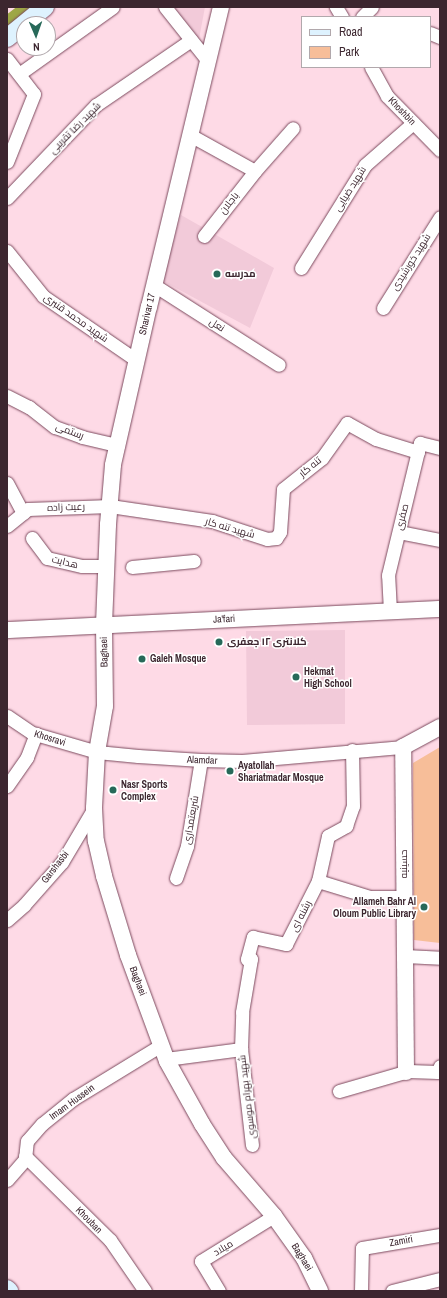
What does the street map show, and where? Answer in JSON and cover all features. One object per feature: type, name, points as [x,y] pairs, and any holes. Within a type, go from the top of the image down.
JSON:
[{"type":"main road","points":[[7,38],[45,7]]},
{"type":"street","points":[[19,74],[113,7]]},
{"type":"street","points":[[165,7],[208,61]]},
{"type":"street","name":"Sharivar 17","points":[[104,626],[113,465],[136,360],[221,7]]},
{"type":"street","points":[[336,7],[341,16]]},
{"type":"street","points":[[363,16],[372,7]]},
{"type":"street","name":"شهید رضا تقریبی","points":[[7,198],[96,104],[191,40]]},
{"type":"street","points":[[7,59],[34,94],[7,162]]},
{"type":"street","name":"Khoshbin","points":[[371,68],[387,96],[440,150]]},
{"type":"street","name":"شهید ضیایی","points":[[301,268],[364,165],[413,123]]},
{"type":"street","name":"باجلان","points":[[204,236],[255,170],[293,128]]},
{"type":"street","points":[[190,134],[255,170]]},
{"type":"street","name":"شهید خورشیدی","points":[[383,308],[440,217]]},
{"type":"street","name":"شهید محمد قنبری","points":[[7,251],[43,296],[136,360]]},
{"type":"street","name":"نعل","points":[[154,285],[279,365]]},
{"type":"street","name":"رستمی","points":[[7,396],[29,407],[55,426],[82,437],[118,444]]},
{"type":"street","name":"تنه کار","points":[[283,488],[322,458],[347,423],[376,439],[418,452]]},
{"type":"street","points":[[418,452],[420,443],[440,448]]},
{"type":"street","name":"صفری","points":[[390,611],[388,575],[418,452]]},
{"type":"street","points":[[7,484],[23,513]]},
{"type":"street","name":"شهید تنه کار","points":[[110,506],[212,521],[267,539],[276,538],[280,532],[283,488]]},
{"type":"street","name":"رعیت زاده","points":[[7,526],[28,509],[110,506]]},
{"type":"street","points":[[399,532],[440,540]]},
{"type":"street","name":"هدایت","points":[[32,538],[47,558],[82,566],[107,566]]},
{"type":"street","points":[[132,567],[194,561]]},
{"type":"street","name":"Ja'fari","points":[[7,630],[440,608]]},
{"type":"street","name":"Baghaei","points":[[104,626],[105,706],[98,752],[94,808],[96,841],[104,876],[128,955],[164,1052],[202,1124],[224,1158],[274,1216],[304,1258],[320,1291]]},
{"type":"street","name":"Khosravi","points":[[7,716],[36,734],[98,752]]},
{"type":"street","points":[[403,747],[440,727]]},
{"type":"street","points":[[7,786],[27,758],[36,734]]},
{"type":"street","name":"Alamdar","points":[[98,752],[201,760],[242,761],[352,750],[403,747]]},
{"type":"street","name":"حسینیه","points":[[403,747],[406,1072]]},
{"type":"street","name":"رشنه ای","points":[[241,1049],[242,1012],[251,959],[247,958],[253,937],[286,944],[318,881],[328,836],[346,826],[353,806],[352,750]]},
{"type":"street","name":"شریعتمداری","points":[[176,878],[187,846],[201,760]]},
{"type":"street","name":"Garshasbi","points":[[7,920],[24,905],[62,862],[94,808]]},
{"type":"street","points":[[318,881],[370,897],[404,897]]},
{"type":"street","points":[[405,956],[440,958]]},
{"type":"street","points":[[164,1052],[241,1049]]},
{"type":"street","name":"شهید بهرام موسوی","points":[[241,1049],[252,1145]]},
{"type":"street","name":"Imam Hussein","points":[[7,1180],[24,1159],[27,1141],[42,1124],[73,1099],[164,1052]]},
{"type":"street","points":[[339,1091],[406,1072],[438,1072],[440,1066]]},
{"type":"street","name":"Khouban","points":[[25,1156],[110,1240],[145,1291]]},
{"type":"street","name":"میلاد","points":[[219,1291],[201,1261],[274,1216]]},
{"type":"street","name":"Zamiri","points":[[361,1291],[362,1248],[440,1235]]},
{"type":"street","points":[[392,1291],[440,1279]]},
{"type":"shaded area","points":[[174,7],[205,7],[199,39]]},
{"type":"shaded area","name":"مدرسه","points":[[181,215],[274,268],[250,328],[161,280]]},
{"type":"shaded area","name":"Hekmat High School","points":[[345,630],[345,724],[247,725],[246,631]]},
{"type":"green space","points":[[440,747],[440,943],[414,940],[413,763]]},
{"type":"waterway","points":[[7,22],[26,7]]},
{"type":"place","name":"مدرسه","points":[[217,274]]},
{"type":"place","name":"کلانتری ۱۲ جعفری","points":[[219,642]]},
{"type":"place","name":"Galeh Mosque","points":[[142,659]]},
{"type":"place","name":"Hekmat High School","points":[[296,677]]},
{"type":"place","name":"Ayatollah Shariatmadar Mosque","points":[[230,771]]},
{"type":"place","name":"Nasr Sports Complex","points":[[113,790]]},
{"type":"place","name":"Allameh Bahr Al Oloum Public Library","points":[[424,907]]}]
